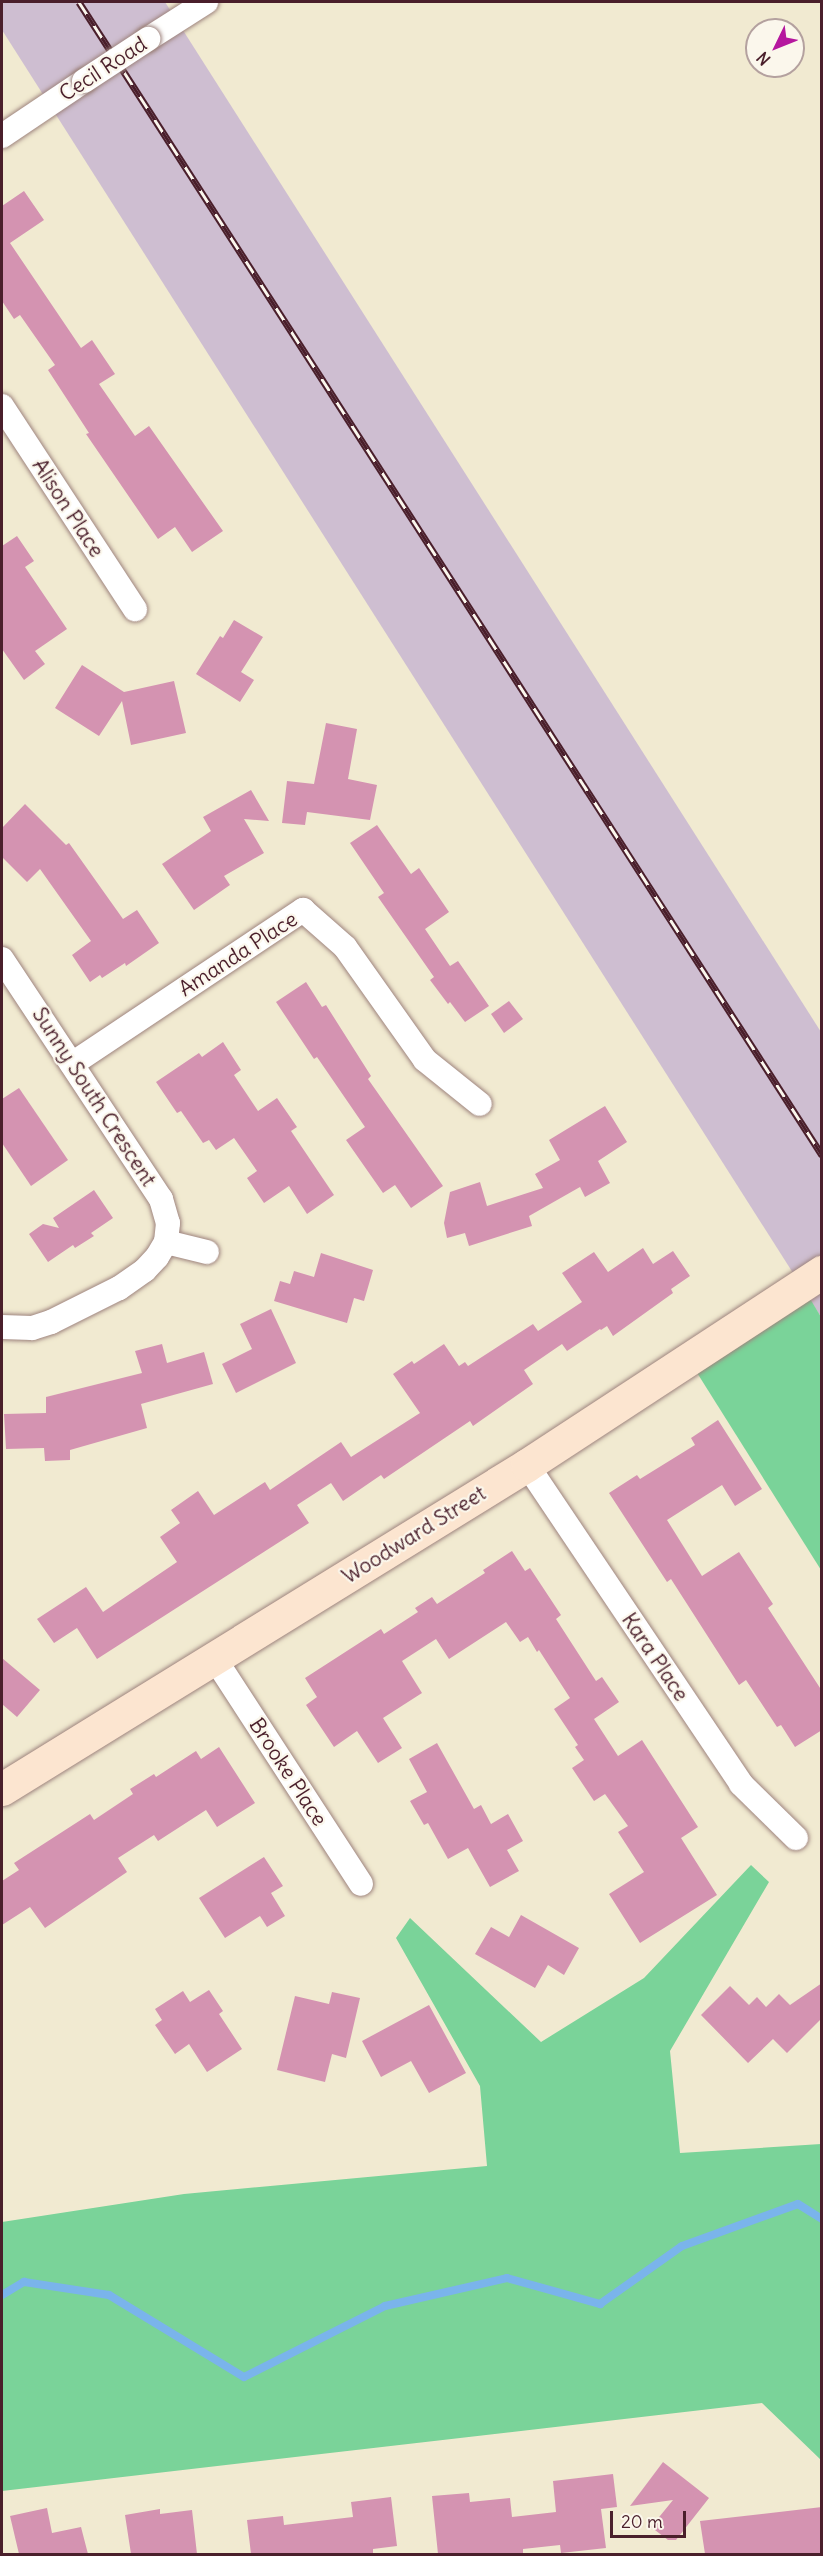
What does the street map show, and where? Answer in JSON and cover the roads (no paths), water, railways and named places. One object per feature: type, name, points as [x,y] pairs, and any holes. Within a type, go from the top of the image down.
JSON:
[{"type":"street","name":"Cecil Road","points":[[2,136],[206,2]]},
{"type":"street","name":"Alison Place","points":[[2,406],[135,609]]},
{"type":"street","name":"Amanda Place","points":[[72,1064],[303,910],[345,947],[425,1060],[480,1104]]},
{"type":"street","name":"Sunny South Crescent","points":[[2,959],[161,1199],[168,1223],[166,1242]]},
{"type":"street","points":[[2,1326],[32,1328],[118,1288],[145,1270],[166,1242],[207,1252]]},
{"type":"street","name":"Woodward Street","points":[[2,1789],[527,1465],[822,1272]]},
{"type":"street","name":"Kara Place","points":[[527,1465],[741,1784],[796,1839]]},
{"type":"street","name":"Brooke Place","points":[[215,1659],[362,1884]]},
{"type":"waterway","points":[[2,2295],[24,2282],[109,2295],[244,2377],[385,2306],[507,2278],[600,2304],[682,2246],[798,2204],[822,2219]]},
{"type":"railway","points":[[79,2],[822,1155]]}]
